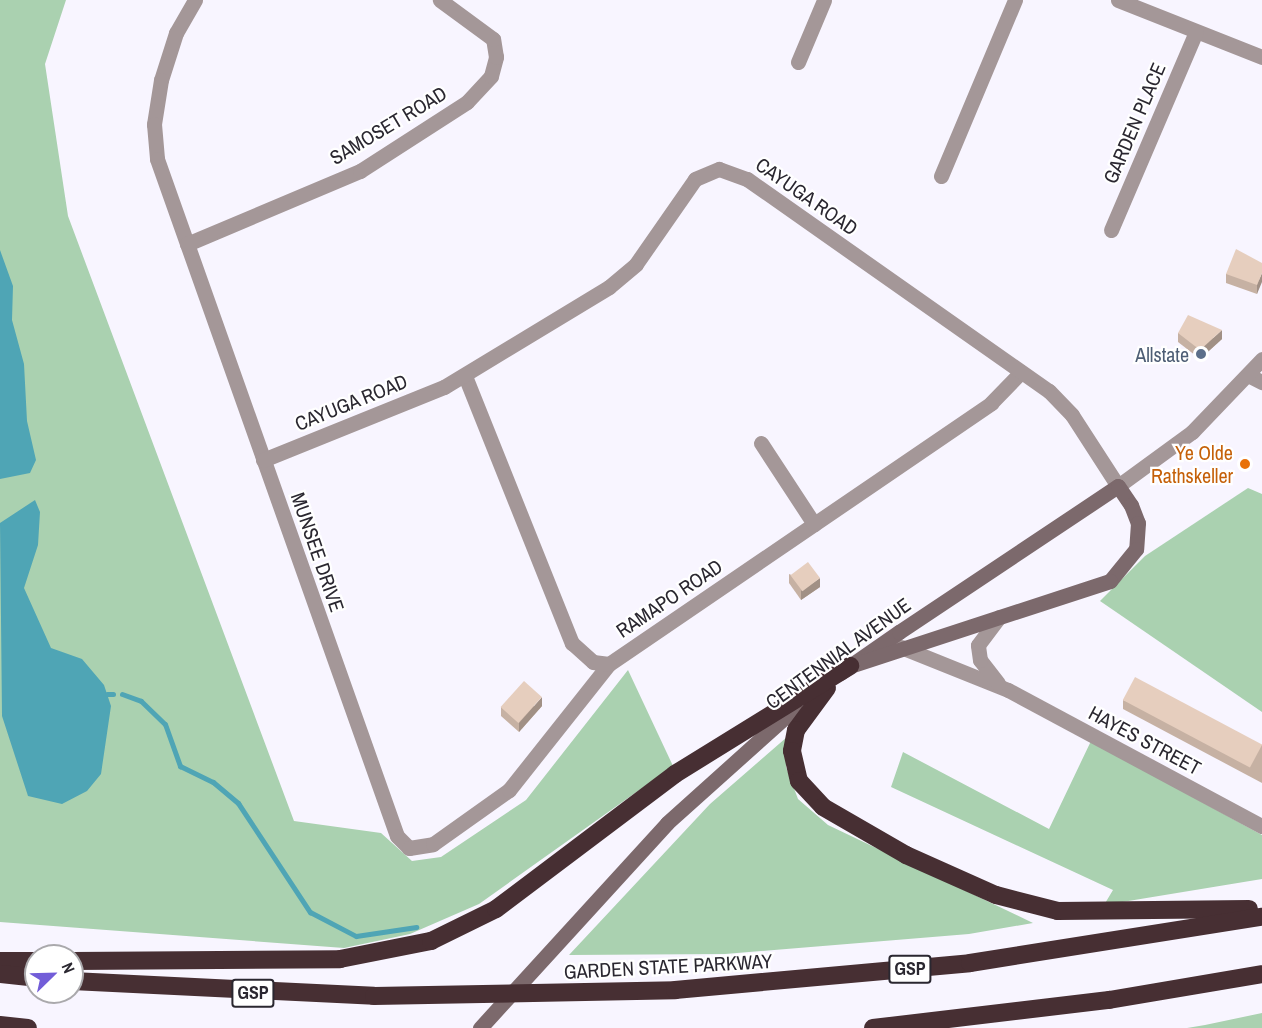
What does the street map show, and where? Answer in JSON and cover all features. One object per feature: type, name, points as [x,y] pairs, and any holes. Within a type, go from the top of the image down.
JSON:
[{"type":"highway","points":[[850,666],[807,708],[792,751],[806,791],[836,816],[944,873],[1038,907],[1144,914],[1262,908]]},
{"type":"highway","points":[[84,961],[340,959],[431,941],[496,909],[675,774],[850,666]]},
{"type":"highway","name":"GARDEN STATE PARKWAY","points":[[84,982],[374,996],[675,990],[970,963],[1262,917]]},
{"type":"highway","points":[[0,961],[24,961]]},
{"type":"highway","points":[[0,974],[24,977]]},
{"type":"highway","points":[[972,1028],[1262,974]]},
{"type":"highway","points":[[873,1028],[1169,991]]},
{"type":"highway","points":[[0,1025],[28,1028]]},
{"type":"main road","points":[[850,666],[901,647],[1089,590],[1125,569],[1138,532],[1135,514],[1118,486]]},
{"type":"main road","name":"CENTENNIAL AVENUE","points":[[480,1028],[696,795],[850,666],[1118,486]]},
{"type":"street","name":"MUNSEE DRIVE","points":[[195,0],[176,33],[154,123],[157,159],[397,836],[409,848],[433,844],[509,790],[609,664]]},
{"type":"street","name":"SAMOSET ROAD","points":[[187,244],[360,171],[467,102],[491,76],[496,57],[486,33],[440,0]]},
{"type":"street","points":[[798,62],[824,0]]},
{"type":"street","points":[[941,176],[1015,0]]},
{"type":"street","points":[[1118,0],[1262,57]]},
{"type":"street","name":"GARDEN PLACE","points":[[1111,230],[1196,32]]},
{"type":"street","name":"CAYUGA ROAD","points":[[263,460],[465,376],[609,287],[636,264],[695,179],[719,169],[747,179],[1021,372],[1065,406],[1118,486]]},
{"type":"street","name":"CENTENNIAL AVENUE","points":[[1118,486],[1179,443],[1255,379],[1262,359]]},
{"type":"street","name":"RAMAPO ROAD","points":[[465,376],[572,643],[593,662],[609,664],[991,403],[1021,372]]},
{"type":"street","points":[[760,444],[814,524]]},
{"type":"street","name":"HAYES STREET","points":[[999,617],[980,636],[978,652],[984,668],[1008,690]]},
{"type":"street","name":"HAYES STREET","points":[[901,647],[1008,690],[1262,826]]},
{"type":"green space","points":[[0,0],[66,0],[45,64],[68,216],[294,821],[381,833],[412,861],[441,857],[526,800],[628,670],[673,766],[479,904],[410,934],[344,948],[0,922]]},
{"type":"green space","points":[[1248,488],[1262,494],[1262,712],[1100,601],[1145,556]]},
{"type":"green space","points":[[787,737],[786,767],[798,799],[828,825],[1033,923],[969,934],[725,954],[569,955],[710,804]]},
{"type":"green space","points":[[1091,741],[1262,835],[1262,879],[1104,905],[1113,890],[891,787],[903,752],[1049,829]]},
{"type":"green space","points":[[1262,1013],[1262,1028],[1187,1028],[1205,1025]]},
{"type":"water","points":[[0,250],[13,286],[12,320],[24,364],[27,421],[36,460],[30,473],[0,479]]},
{"type":"water","points":[[35,500],[40,512],[38,545],[24,588],[51,648],[82,659],[104,685],[111,706],[101,774],[87,791],[62,804],[28,796],[2,716],[0,523]]},
{"type":"building","points":[[1236,249],[1262,263],[1262,273],[1257,285],[1226,274]]},
{"type":"building","points":[[1188,315],[1222,330],[1200,350],[1178,333]]},
{"type":"building","points":[[808,562],[820,578],[802,591],[790,575]]},
{"type":"building","points":[[1135,677],[1262,745],[1250,768],[1123,700]]},
{"type":"building","points":[[524,681],[542,697],[518,723],[501,707]]},
{"type":"waterway","points":[[107,694],[113,694]]},
{"type":"waterway","points":[[122,694],[141,701],[165,724],[180,766],[213,782],[238,803],[310,912],[356,936],[416,927]]},
{"type":"place","name":"Allstate","points":[[1201,354]]},
{"type":"place","name":"Ye Olde Rathskeller","points":[[1245,464]]}]
